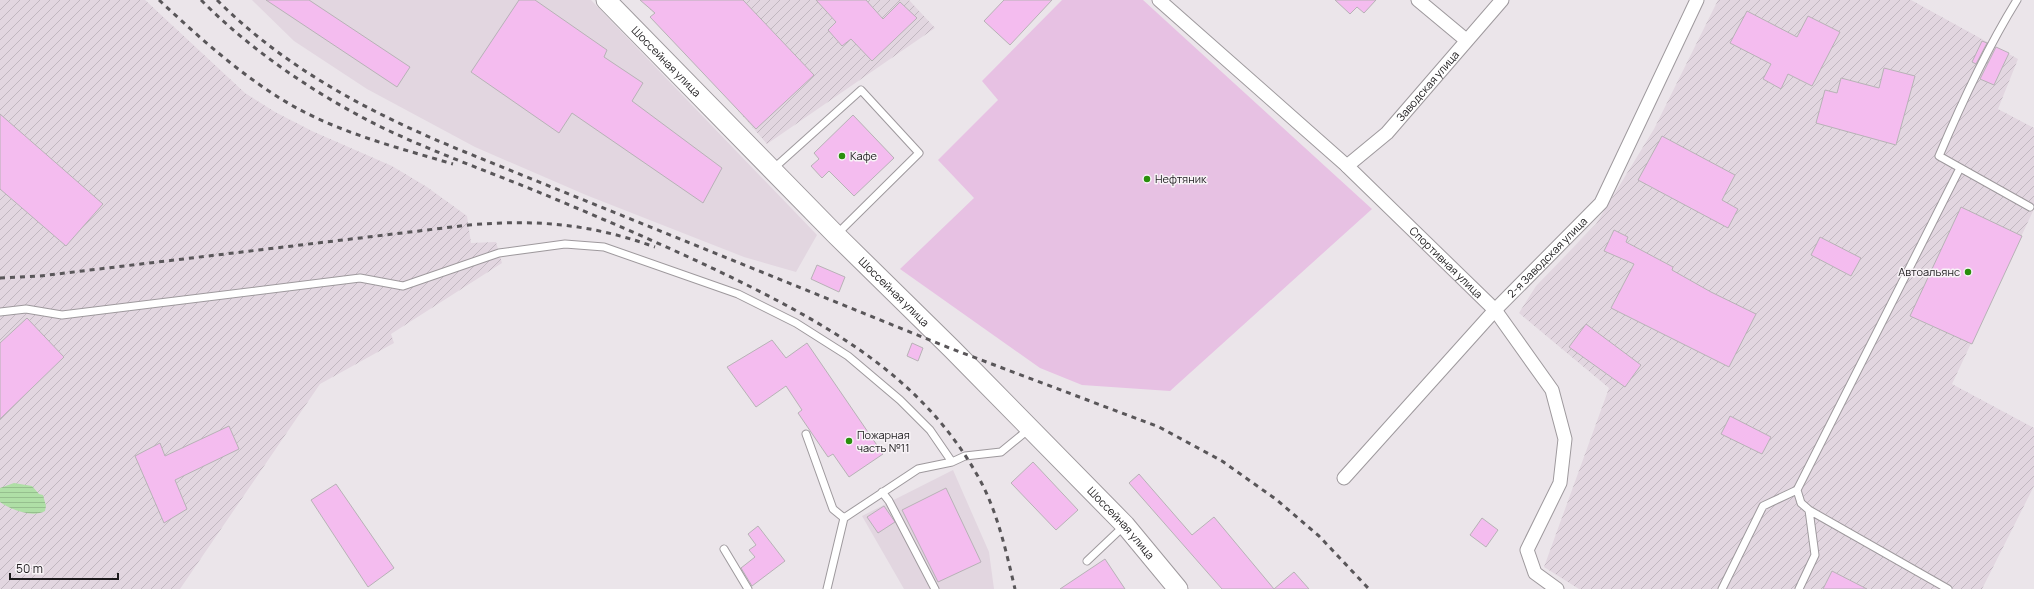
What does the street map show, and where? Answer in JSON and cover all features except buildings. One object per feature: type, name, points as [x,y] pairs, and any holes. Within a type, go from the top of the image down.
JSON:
[{"type":"main road","name":"Шоссейная улица","points":[[606,0],[836,235],[952,349],[1125,525],[1178,589]]},
{"type":"street","name":"Спортивная улица","points":[[1159,0],[1347,166],[1495,310],[1552,390],[1565,439],[1560,484],[1527,550],[1535,573],[1557,589]]},
{"type":"street","points":[[1418,0],[1466,40]]},
{"type":"street","name":"Заводская улица","points":[[1347,166],[1387,133],[1502,0]]},
{"type":"street","name":"2-я Заводская улица","points":[[1344,478],[1495,310],[1601,203],[1697,0]]},
{"type":"lane","points":[[2017,0],[1997,32],[1972,80],[1939,156],[2030,207]]},
{"type":"lane","points":[[772,170],[861,90],[919,153],[836,235]]},
{"type":"lane","points":[[1722,589],[1763,506],[1796,490],[1960,168]]},
{"type":"lane","points":[[0,312],[26,309],[62,315],[360,278],[403,286],[500,253],[565,244],[604,248],[738,294],[796,323],[848,356],[900,400],[930,430],[952,462]]},
{"type":"lane","points":[[826,589],[844,518],[918,469],[952,462],[965,456],[1001,452],[1029,429]]},
{"type":"lane","points":[[806,434],[833,509],[844,518]]},
{"type":"lane","points":[[1796,490],[1801,503],[1809,510],[1948,589]]},
{"type":"lane","points":[[882,492],[889,501],[935,589]]},
{"type":"lane","points":[[1799,589],[1816,555],[1809,510]]},
{"type":"lane","points":[[1087,561],[1125,525]]},
{"type":"lane","points":[[724,549],[748,589]]},
{"type":"shaded area","points":[[0,0],[145,0],[245,93],[275,112],[314,132],[392,166],[427,187],[467,216],[471,243],[496,242],[502,263],[391,334],[394,343],[320,384],[180,589],[0,589]]},
{"type":"shaded area","points":[[252,0],[591,0],[817,235],[796,272],[744,257],[586,195],[475,147],[367,89],[294,41]]},
{"type":"shaded area","points":[[642,0],[909,0],[935,28],[767,144]]},
{"type":"shaded area","name":"Нефтяник","points":[[1062,0],[1143,0],[1372,209],[1170,391],[1082,385],[1040,368],[900,269],[974,198],[938,160],[998,100],[982,81]]},
{"type":"shaded area","points":[[1718,0],[1911,0],[2018,59],[1998,109],[2034,128],[2034,209],[1952,384],[2034,428],[2034,486],[1982,589],[1579,589],[1544,567],[1609,388],[1519,313],[1536,286],[1596,224],[1654,129]]},
{"type":"shaded area","points":[[953,470],[989,552],[994,589],[904,589],[862,516]]},
{"type":"shaded area","points":[[14,483],[32,486],[39,494],[43,495],[46,506],[45,511],[34,514],[22,512],[10,508],[0,502],[0,488]]},
{"type":"railway","points":[[159,0],[223,57],[257,83],[293,106],[332,125],[351,132],[453,164]]},
{"type":"railway","points":[[201,0],[242,37],[286,71],[332,101],[356,114],[419,144],[536,191],[725,274],[785,305],[851,344],[881,366],[909,390],[935,416],[959,446],[980,480],[992,506],[1005,547],[1015,589]]},
{"type":"railway","points":[[217,0],[272,48],[302,69],[365,106],[431,138],[952,349],[1159,427],[1222,461],[1277,500],[1319,536],[1369,589]]},
{"type":"railway","points":[[0,278],[40,276],[494,223],[541,223],[586,228],[631,239],[655,247]]},
{"type":"place","name":"Кафе","points":[[842,156]]},
{"type":"place","name":"Нефтяник","points":[[1147,179]]},
{"type":"place","name":"Автоальянс","points":[[1968,272]]},
{"type":"place","name":"Пожарная часть №11","points":[[849,441]]}]
